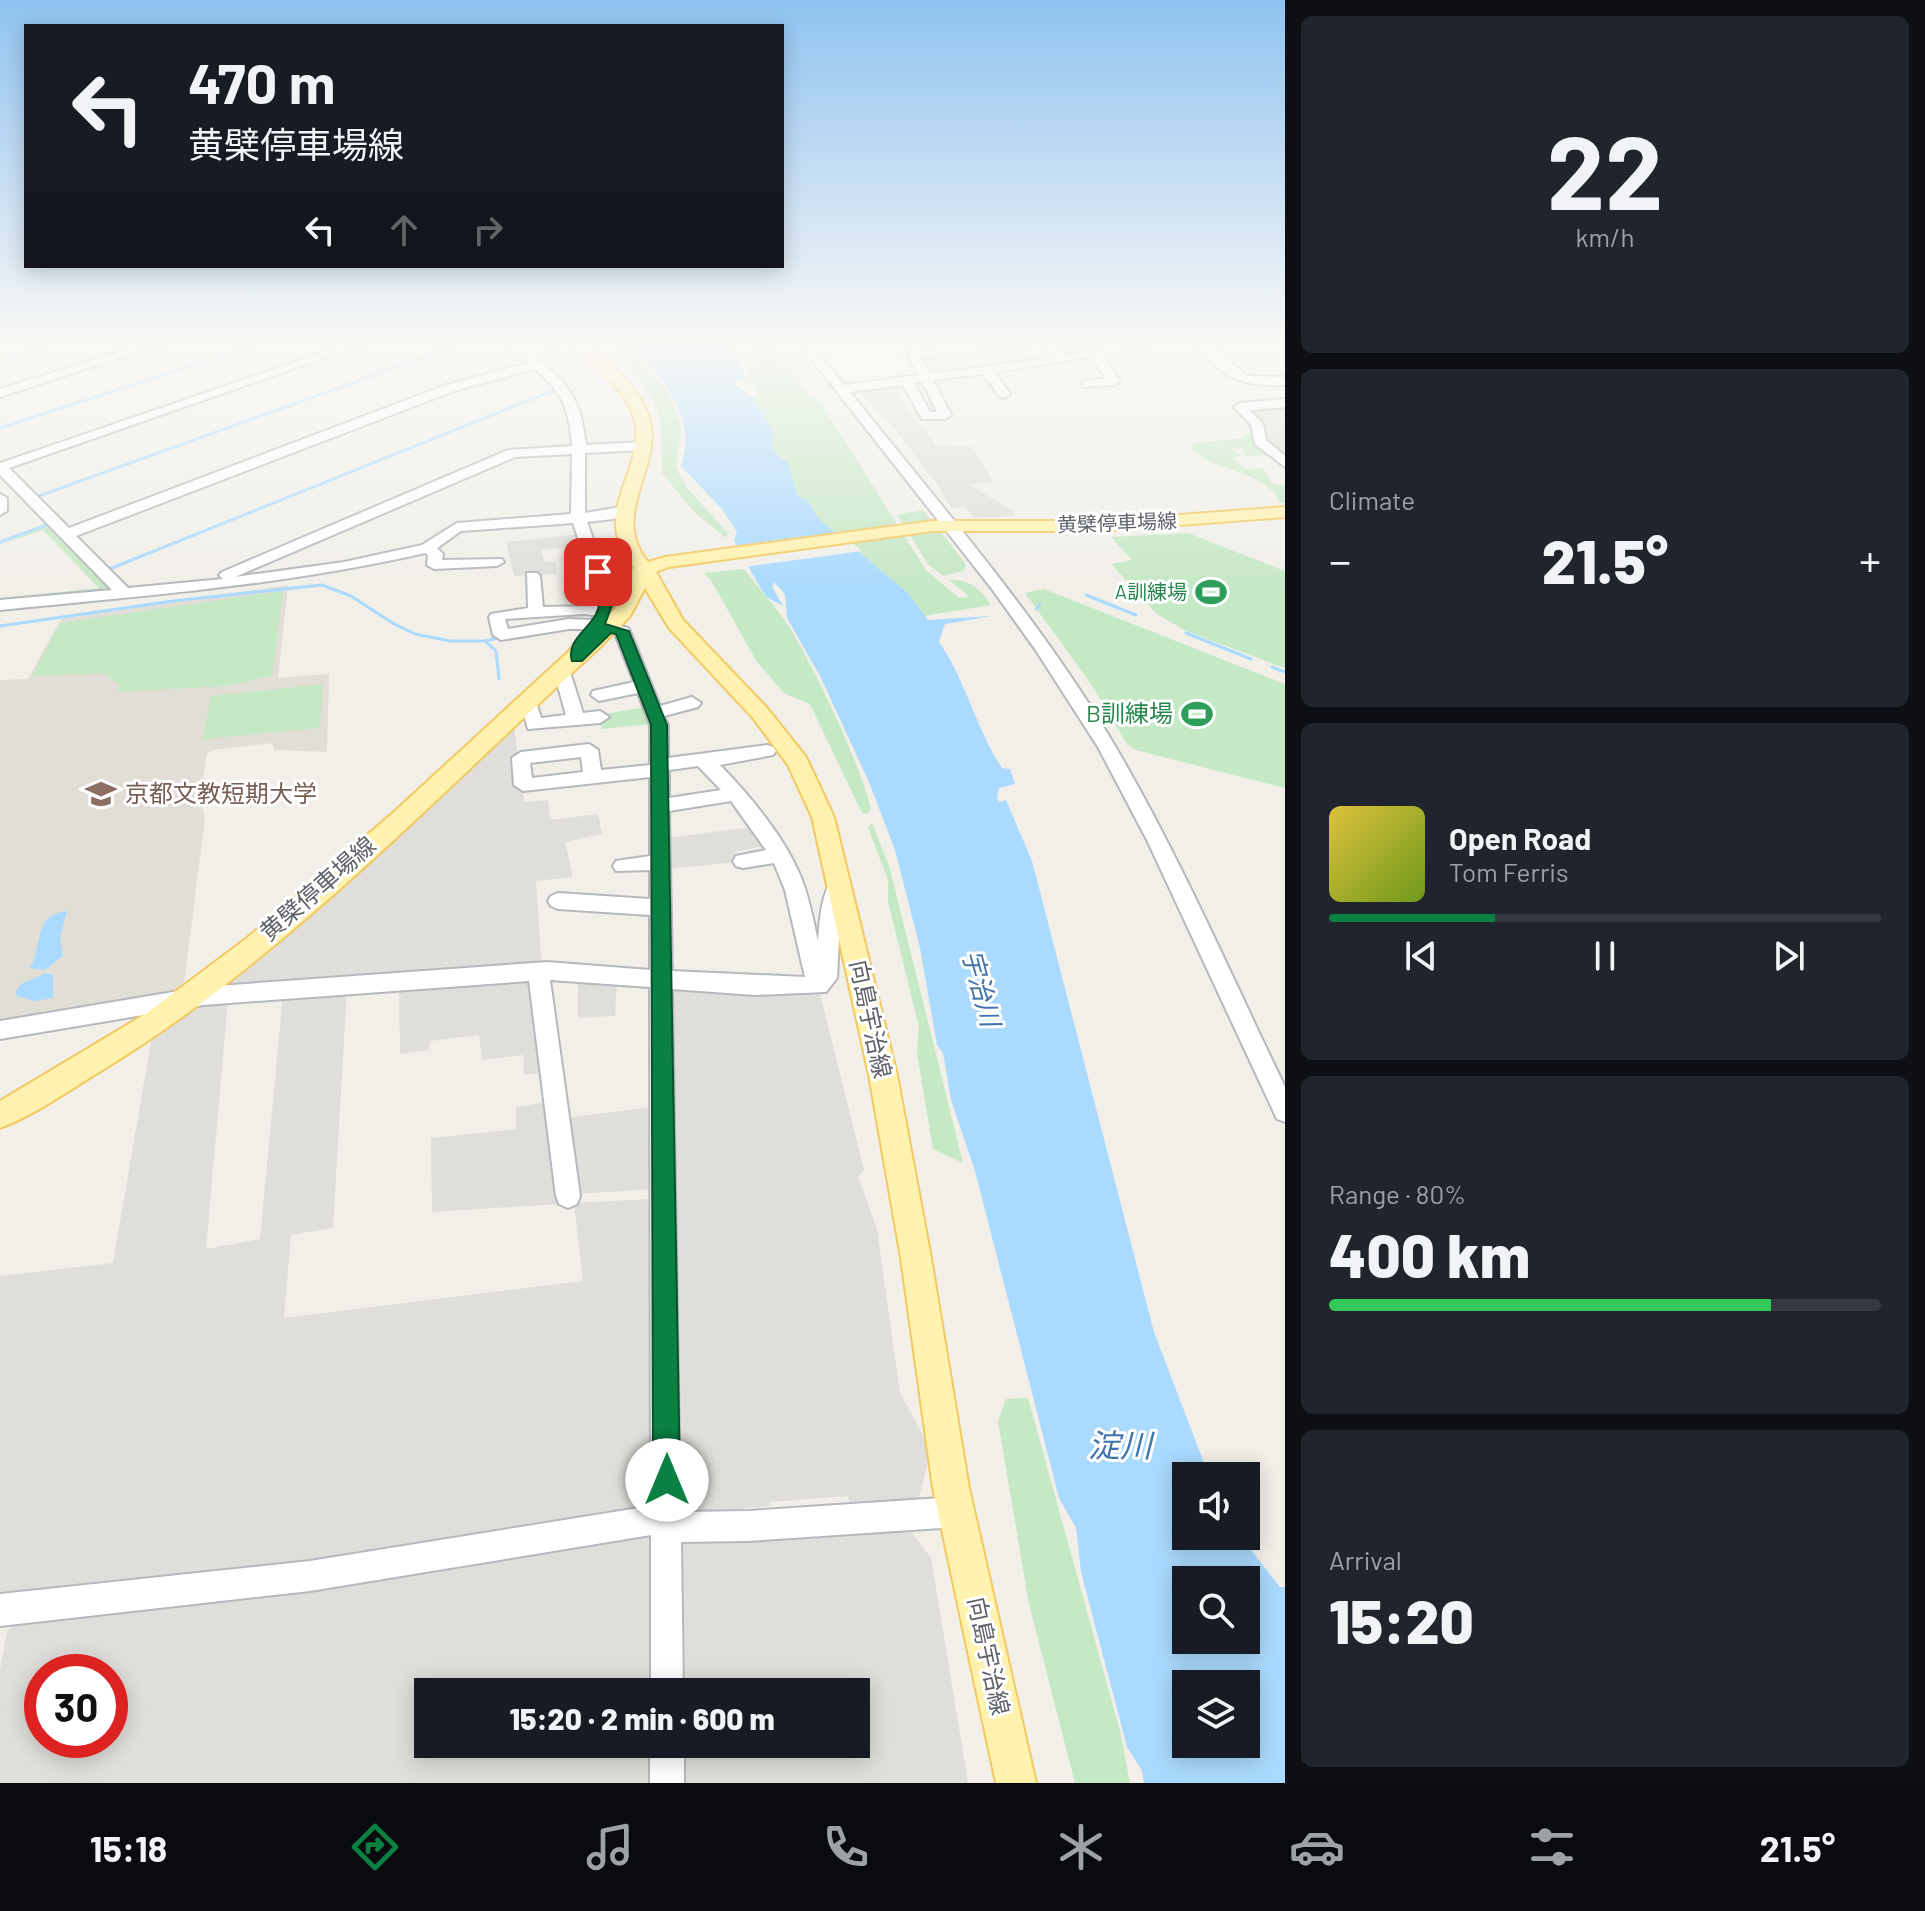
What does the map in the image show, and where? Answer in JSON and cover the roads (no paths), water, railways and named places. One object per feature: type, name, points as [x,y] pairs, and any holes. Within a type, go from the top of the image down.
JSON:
[{"type":"main road","name":"向島宇治線","points":[[643,424],[643,446],[624,525],[629,551],[656,569],[657,595],[691,642],[760,713],[798,762],[823,817],[883,1075],[956,1512],[1016,1783]]},
{"type":"main road","name":"黄檗停車場線","points":[[0,1115],[137,1034],[186,1000],[321,889],[570,665],[603,621],[625,582],[656,569],[942,529],[1101,526],[1285,512]]},
{"type":"main road","name":"黄檗停車場線","points":[[603,621],[623,612],[632,595],[656,569]]},
{"type":"main road","points":[[632,595],[657,595]]},
{"type":"street","points":[[124,593],[0,467],[125,424]]},
{"type":"street","points":[[67,534],[355,424]]},
{"type":"street","points":[[576,424],[579,450],[578,518],[607,600],[603,621]]},
{"type":"street","points":[[869,424],[942,529],[1042,647],[1106,746],[1157,840],[1285,1112]]},
{"type":"street","points":[[1257,424],[1260,441],[1285,463]]},
{"type":"street","points":[[209,585],[513,453],[643,446]]},
{"type":"street","points":[[0,498],[0,511]]},
{"type":"street","points":[[0,605],[209,585],[344,567],[427,548],[457,527],[608,516],[626,510]]},
{"type":"street","points":[[427,548],[436,554],[434,565],[497,562]]},
{"type":"street","points":[[529,586],[536,612]]},
{"type":"street","points":[[603,621],[501,635],[497,617],[584,609],[622,631],[639,687],[656,713],[659,725],[656,769],[661,806],[655,863],[659,1521],[666,1678]]},
{"type":"street","points":[[570,665],[576,720]]},
{"type":"street","points":[[599,695],[639,687]]},
{"type":"street","points":[[529,702],[534,725],[600,717]]},
{"type":"street","points":[[656,713],[692,703]]},
{"type":"street","points":[[593,777],[767,751]]},
{"type":"street","points":[[706,761],[736,794],[790,873],[818,986]]},
{"type":"street","points":[[661,806],[736,794]]},
{"type":"street","points":[[743,861],[777,855]]},
{"type":"street","points":[[623,866],[655,863]]},
{"type":"street","points":[[0,1030],[186,1000],[538,972],[818,986],[826,978],[831,900],[840,881]]},
{"type":"street","points":[[558,901],[655,908]]},
{"type":"street","points":[[538,972],[568,1196]]},
{"type":"street","points":[[1,1616],[310,1576],[659,1521],[748,1526],[956,1512]]},
{"type":"street","points":[[667,1758],[667,1783]]},
{"type":"water","name":"淀川","points":[[684,424],[769,424],[775,434],[771,442],[775,453],[788,462],[797,495],[808,501],[818,518],[908,593],[928,620],[992,616],[945,624],[939,642],[957,673],[993,753],[1002,768],[1010,769],[1015,784],[999,788],[997,798],[999,802],[1006,800],[1032,861],[1154,1332],[1204,1462],[1172,1462],[1172,1550],[1251,1550],[1280,1587],[1285,1587],[1285,1783],[1144,1783],[1142,1771],[1127,1747],[1081,1572],[1076,1528],[1059,1498],[975,1171],[951,1100],[943,1053],[937,1045],[920,948],[895,850],[869,782],[820,676],[787,618],[785,594],[774,582],[772,587],[783,606],[768,598],[761,589],[734,541],[737,532],[722,509],[681,466],[685,448]]},
{"type":"water","points":[[67,911],[60,938],[63,956],[45,970],[30,968],[44,925],[56,913]]},
{"type":"water","points":[[46,973],[53,975],[53,998],[37,1001],[18,997],[15,993],[21,984]]},
{"type":"waterway","points":[[0,428],[12,424]]},
{"type":"waterway","points":[[36,497],[238,424]]},
{"type":"waterway","points":[[107,570],[469,424]]},
{"type":"waterway","points":[[13,488],[26,502]]},
{"type":"waterway","points":[[0,542],[49,524],[46,522]]},
{"type":"waterway","points":[[0,626],[173,601],[322,585],[351,596],[415,634],[450,641],[485,641]]},
{"type":"waterway","points":[[1086,595],[1136,615]]},
{"type":"waterway","points":[[1036,609],[1040,604]]},
{"type":"waterway","points":[[1186,633],[1251,659]]},
{"type":"waterway","points":[[485,641],[497,638]]},
{"type":"waterway","points":[[485,641],[496,651],[499,679]]},
{"type":"waterway","points":[[1272,667],[1285,672]]},
{"type":"place","name":"A訓練場","points":[[1211,592]]},
{"type":"place","name":"B訓練場","points":[[1197,714]]},
{"type":"place","name":"京都文教短期大学","points":[[101,794]]},
{"type":"water label","name":"宇治川","points":[[981,988]]}]
